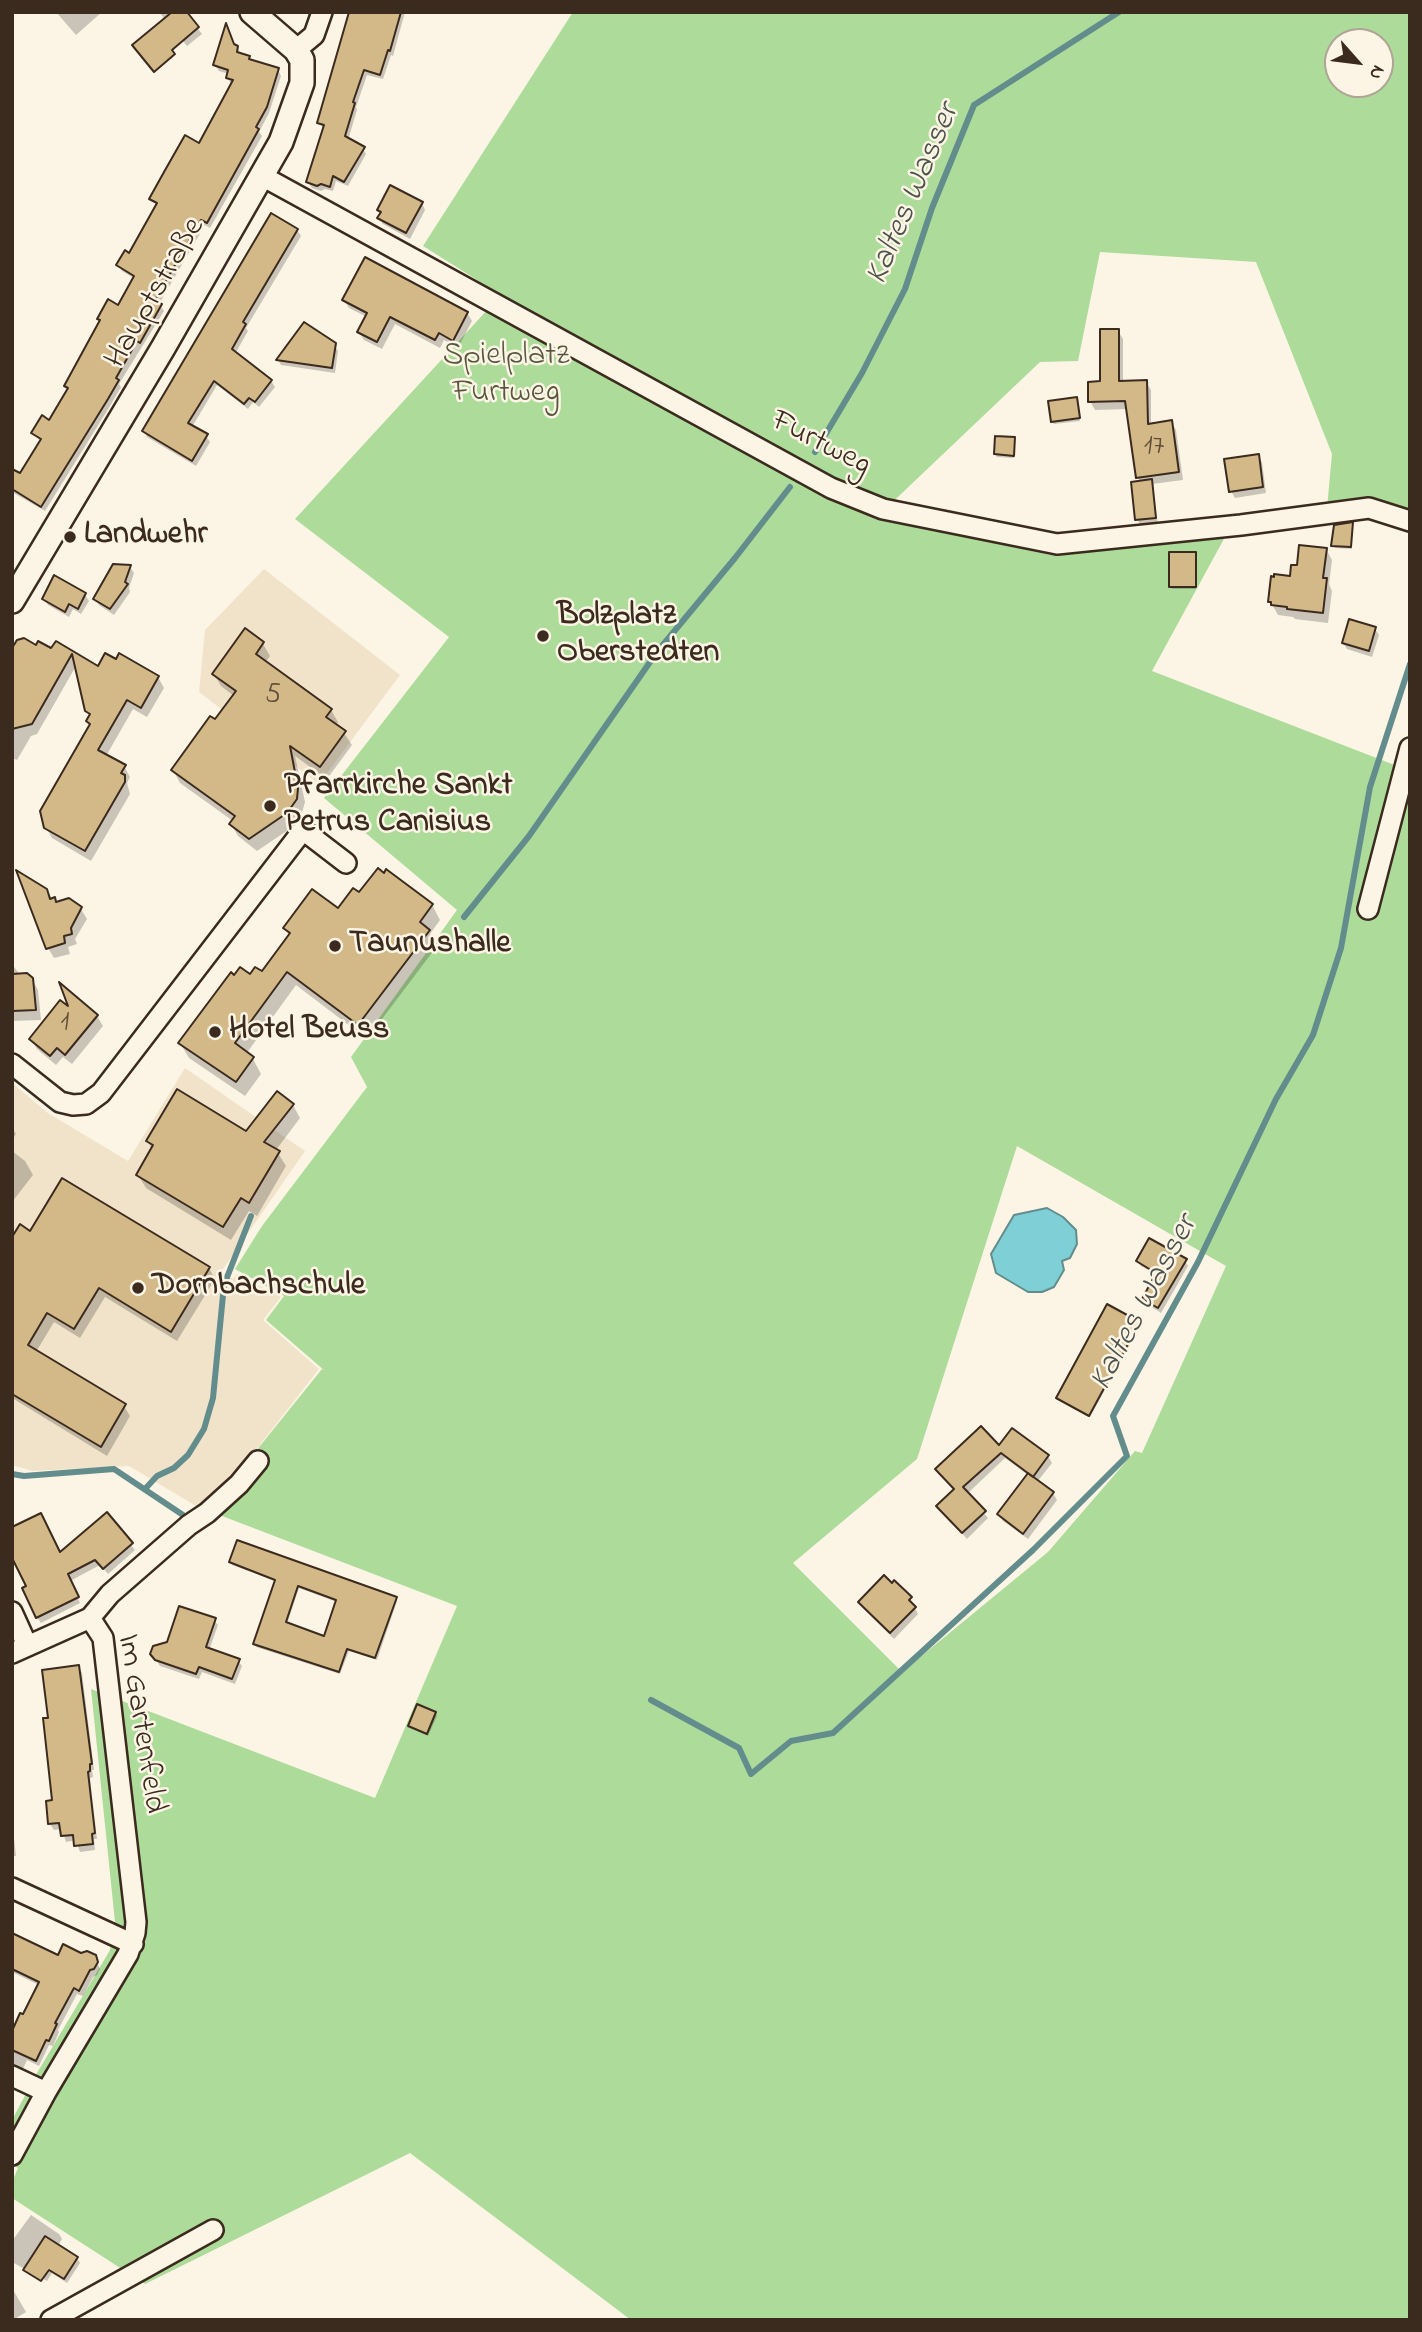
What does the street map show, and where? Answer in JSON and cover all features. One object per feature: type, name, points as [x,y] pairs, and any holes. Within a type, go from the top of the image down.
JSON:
[{"type":"street","points":[[252,12],[296,50],[314,35],[322,12]]},
{"type":"street","name":"Hauptstraße","points":[[12,601],[281,142],[302,83],[302,60],[296,50]]},
{"type":"street","name":"Furtweg","points":[[262,176],[831,488],[883,509],[1057,544],[1369,508],[1410,521]]},
{"type":"street","points":[[1368,909],[1410,748]]},
{"type":"street","points":[[12,1064],[60,1102],[86,1104],[110,1083],[303,830],[346,863]]},
{"type":"street","name":"Im Gartenfeld","points":[[12,2155],[133,1944],[136,1922],[103,1638],[90,1618],[110,1594],[189,1525],[207,1513],[239,1484],[258,1461]]},
{"type":"street","points":[[12,1612],[20,1649],[90,1618]]},
{"type":"street","points":[[12,1888],[133,1944]]},
{"type":"street","points":[[12,2076],[46,2092]]},
{"type":"street","points":[[51,2320],[213,2230]]},
{"type":"shaded area","points":[[264,569],[400,675],[319,784],[199,692],[205,630]]},
{"type":"shaded area","name":"Dornbachschule","points":[[185,1068],[305,1151],[221,1272],[233,1279],[237,1274],[281,1297],[263,1320],[319,1369],[231,1482],[196,1506],[129,1466],[32,1471],[12,1465],[12,1083],[48,1113],[128,1161]]},
{"type":"green space","name":"Spielplatz Furtweg","points":[[573,12],[1410,12],[1410,532],[1382,520],[1363,517],[1326,519],[1332,454],[1256,262],[1100,252],[1078,361],[1040,362],[881,513],[928,528],[1050,555],[1225,537],[1152,671],[1410,771],[1410,2320],[631,2320],[410,2153],[145,2284],[12,2198],[12,2182],[18,2168],[12,2165],[12,2120],[110,1950],[115,1922],[91,1689],[375,1798],[457,1606],[196,1506],[231,1482],[322,1369],[325,1371],[266,1320],[284,1296],[235,1269],[262,1226],[367,1087],[351,1057],[457,910],[324,798],[449,637],[295,519],[501,295],[423,246]],"holes":[[[1017,1146],[1226,1266],[1142,1453],[1135,1451],[1048,1552],[902,1672],[793,1563],[917,1459]]]},
{"type":"water","points":[[1047,1208],[1063,1217],[1076,1230],[1077,1244],[1070,1258],[1062,1261],[1064,1270],[1054,1287],[1042,1292],[1028,1292],[996,1273],[991,1254],[1014,1215]]},
{"type":"building","points":[[172,12],[187,12],[199,27],[172,50],[175,54],[154,72],[132,45]]},
{"type":"building","points":[[349,12],[401,12],[380,75],[364,70],[353,102],[355,103],[345,136],[365,147],[344,182],[333,176],[330,187],[321,184],[317,186],[306,182],[324,125],[317,123]]},
{"type":"building","points":[[226,23],[234,44],[238,46],[237,52],[250,56],[249,59],[279,68],[267,107],[256,127],[259,129],[207,223],[201,220],[155,300],[162,304],[140,343],[137,341],[116,378],[119,380],[41,507],[12,489],[12,469],[20,473],[41,439],[31,433],[42,415],[49,420],[68,388],[64,386],[100,320],[97,319],[108,299],[118,305],[134,276],[116,265],[125,250],[129,253],[157,203],[149,199],[185,135],[199,143],[233,80],[226,78],[228,70],[213,65]]},
{"type":"building","points":[[390,185],[423,202],[406,233],[377,218],[381,212],[377,210]]},
{"type":"building","points":[[271,213],[298,229],[243,322],[246,324],[232,349],[272,380],[255,402],[249,398],[244,404],[214,381],[188,423],[208,434],[192,461],[142,431]]},
{"type":"building","points":[[365,257],[468,312],[453,341],[439,333],[435,340],[390,317],[377,342],[357,332],[367,313],[342,300]]},
{"type":"building","points":[[304,322],[336,343],[332,368],[276,360]]},
{"type":"building","points":[[1100,329],[1119,329],[1119,381],[1147,380],[1148,424],[1172,420],[1179,472],[1136,478],[1125,401],[1088,402],[1088,382],[1100,381]]},
{"type":"building","points":[[1077,397],[1080,418],[1051,422],[1048,401]]},
{"type":"building","points":[[995,436],[1015,437],[1014,456],[994,454]]},
{"type":"building","points":[[1259,454],[1263,487],[1229,492],[1224,459]]},
{"type":"building","points":[[1152,479],[1156,518],[1135,520],[1131,482]]},
{"type":"building","points":[[1353,522],[1351,547],[1331,546],[1334,525]]},
{"type":"building","points":[[1299,545],[1327,548],[1323,578],[1327,578],[1323,613],[1287,609],[1268,602],[1271,576],[1290,576],[1291,565],[1297,565]]},
{"type":"building","points":[[1169,552],[1196,552],[1196,587],[1169,587]]},
{"type":"building","points":[[113,564],[131,565],[125,582],[128,584],[110,609],[93,599]]},
{"type":"building","points":[[54,575],[86,593],[78,609],[69,604],[65,612],[42,599]]},
{"type":"building","points":[[1349,619],[1376,627],[1369,651],[1342,643]]},
{"type":"building","points":[[245,628],[264,642],[256,654],[332,709],[326,717],[346,731],[320,767],[290,746],[298,788],[297,799],[287,813],[249,839],[229,824],[235,816],[171,770],[210,716],[215,719],[236,691],[212,674]]},
{"type":"building","points":[[24,638],[36,645],[38,641],[51,648],[56,641],[98,666],[105,653],[116,659],[119,653],[159,676],[141,708],[127,700],[98,750],[126,765],[121,773],[125,775],[125,782],[85,851],[44,828],[40,811],[90,724],[86,721],[90,714],[85,711],[72,654],[32,724],[12,729],[12,648],[17,640]]},
{"type":"building","points":[[378,868],[384,873],[386,869],[433,904],[420,922],[430,930],[358,1025],[287,972],[235,1043],[254,1057],[236,1082],[178,1043],[231,972],[234,975],[240,967],[250,974],[255,967],[262,971],[290,933],[283,928],[312,889],[338,908],[353,888],[359,892]]},
{"type":"building","points":[[16,870],[47,889],[50,899],[55,897],[56,902],[69,898],[82,907],[71,928],[72,934],[64,936],[65,943],[46,949]]},
{"type":"building","points":[[27,973],[33,978],[36,1010],[12,1011],[12,974]]},
{"type":"building","points":[[59,982],[98,1015],[65,1055],[57,1048],[50,1056],[29,1039],[60,1000],[68,1006]]},
{"type":"building","points":[[177,1089],[246,1131],[277,1091],[294,1104],[264,1142],[280,1151],[249,1203],[241,1198],[223,1227],[136,1175],[153,1145],[146,1141]]},
{"type":"building","name":"Dornbachschule","points":[[62,1178],[210,1267],[171,1332],[99,1288],[74,1329],[47,1313],[28,1345],[126,1404],[101,1447],[12,1394],[12,1237],[20,1224],[30,1231]]},
{"type":"building","points":[[1149,1238],[1187,1259],[1158,1308],[1142,1299],[1156,1273],[1136,1261]]},
{"type":"building","points":[[1107,1304],[1140,1322],[1089,1416],[1056,1398]]},
{"type":"building","points":[[981,1426],[999,1445],[1012,1428],[1049,1455],[1033,1477],[1001,1453],[963,1487],[986,1511],[962,1533],[936,1506],[954,1489],[935,1469]]},
{"type":"building","points":[[1028,1473],[1054,1492],[1023,1534],[997,1514]]},
{"type":"building","points":[[107,1512],[133,1543],[103,1569],[95,1560],[68,1574],[79,1597],[36,1618],[22,1588],[26,1586],[12,1558],[12,1527],[41,1513],[60,1552]]},
{"type":"building","points":[[237,1540],[397,1597],[375,1658],[347,1649],[339,1672],[253,1644],[275,1580],[229,1562]],"holes":[[[298,1586],[336,1600],[324,1636],[286,1622]]]},
{"type":"building","points":[[884,1575],[892,1583],[894,1580],[912,1597],[909,1600],[916,1607],[890,1633],[858,1602]]},
{"type":"building","points":[[179,1606],[216,1618],[206,1647],[240,1659],[232,1679],[199,1667],[196,1674],[155,1660],[150,1654],[153,1646],[167,1642]]},
{"type":"building","points":[[79,1665],[92,1764],[88,1772],[95,1833],[92,1834],[93,1844],[74,1846],[73,1835],[61,1836],[59,1823],[48,1824],[46,1801],[52,1800],[43,1718],[48,1718],[42,1670]]},
{"type":"building","points":[[417,1704],[436,1712],[427,1734],[408,1726]]},
{"type":"building","points":[[12,1933],[58,1955],[63,1944],[81,1953],[87,1951],[96,1955],[98,1962],[94,1969],[90,1970],[79,1991],[74,1988],[55,2023],[57,2024],[49,2041],[46,2040],[36,2061],[12,2050],[12,2031],[39,1982],[12,1969]]},
{"type":"building","points":[[45,2236],[78,2257],[64,2279],[49,2270],[41,2281],[23,2270]]},
{"type":"waterway","name":"Kaltes Wasser","points":[[815,452],[862,373],[905,289],[932,208],[974,105],[1119,12]]},
{"type":"waterway","name":"Kaltes Wasser","points":[[464,917],[529,836],[657,652],[790,487]]},
{"type":"waterway","name":"Kaltes Wasser","points":[[651,1700],[739,1748],[751,1774],[791,1741],[833,1733],[1033,1550],[1127,1456],[1113,1416],[1198,1262],[1276,1099],[1313,1035],[1341,948],[1370,787],[1410,664]]},
{"type":"waterway","name":"Kaltes Wasser","points":[[145,1489],[157,1476],[174,1468],[188,1455],[204,1429],[213,1398],[224,1285],[251,1216]]},
{"type":"waterway","name":"Kaltes Wasser","points":[[12,1474],[24,1476],[114,1469],[183,1515]]},
{"type":"place","name":"Landwehr","points":[[70,537]]},
{"type":"place","name":"Bolzplatz Oberstedten","points":[[543,636]]},
{"type":"place","name":"Pfarrkirche Sankt Petrus Canisius","points":[[270,806]]},
{"type":"place","name":"Taunushalle","points":[[335,946]]},
{"type":"place","name":"Hotel Beuss","points":[[215,1032]]},
{"type":"place","name":"Dornbachschule","points":[[138,1288]]}]
